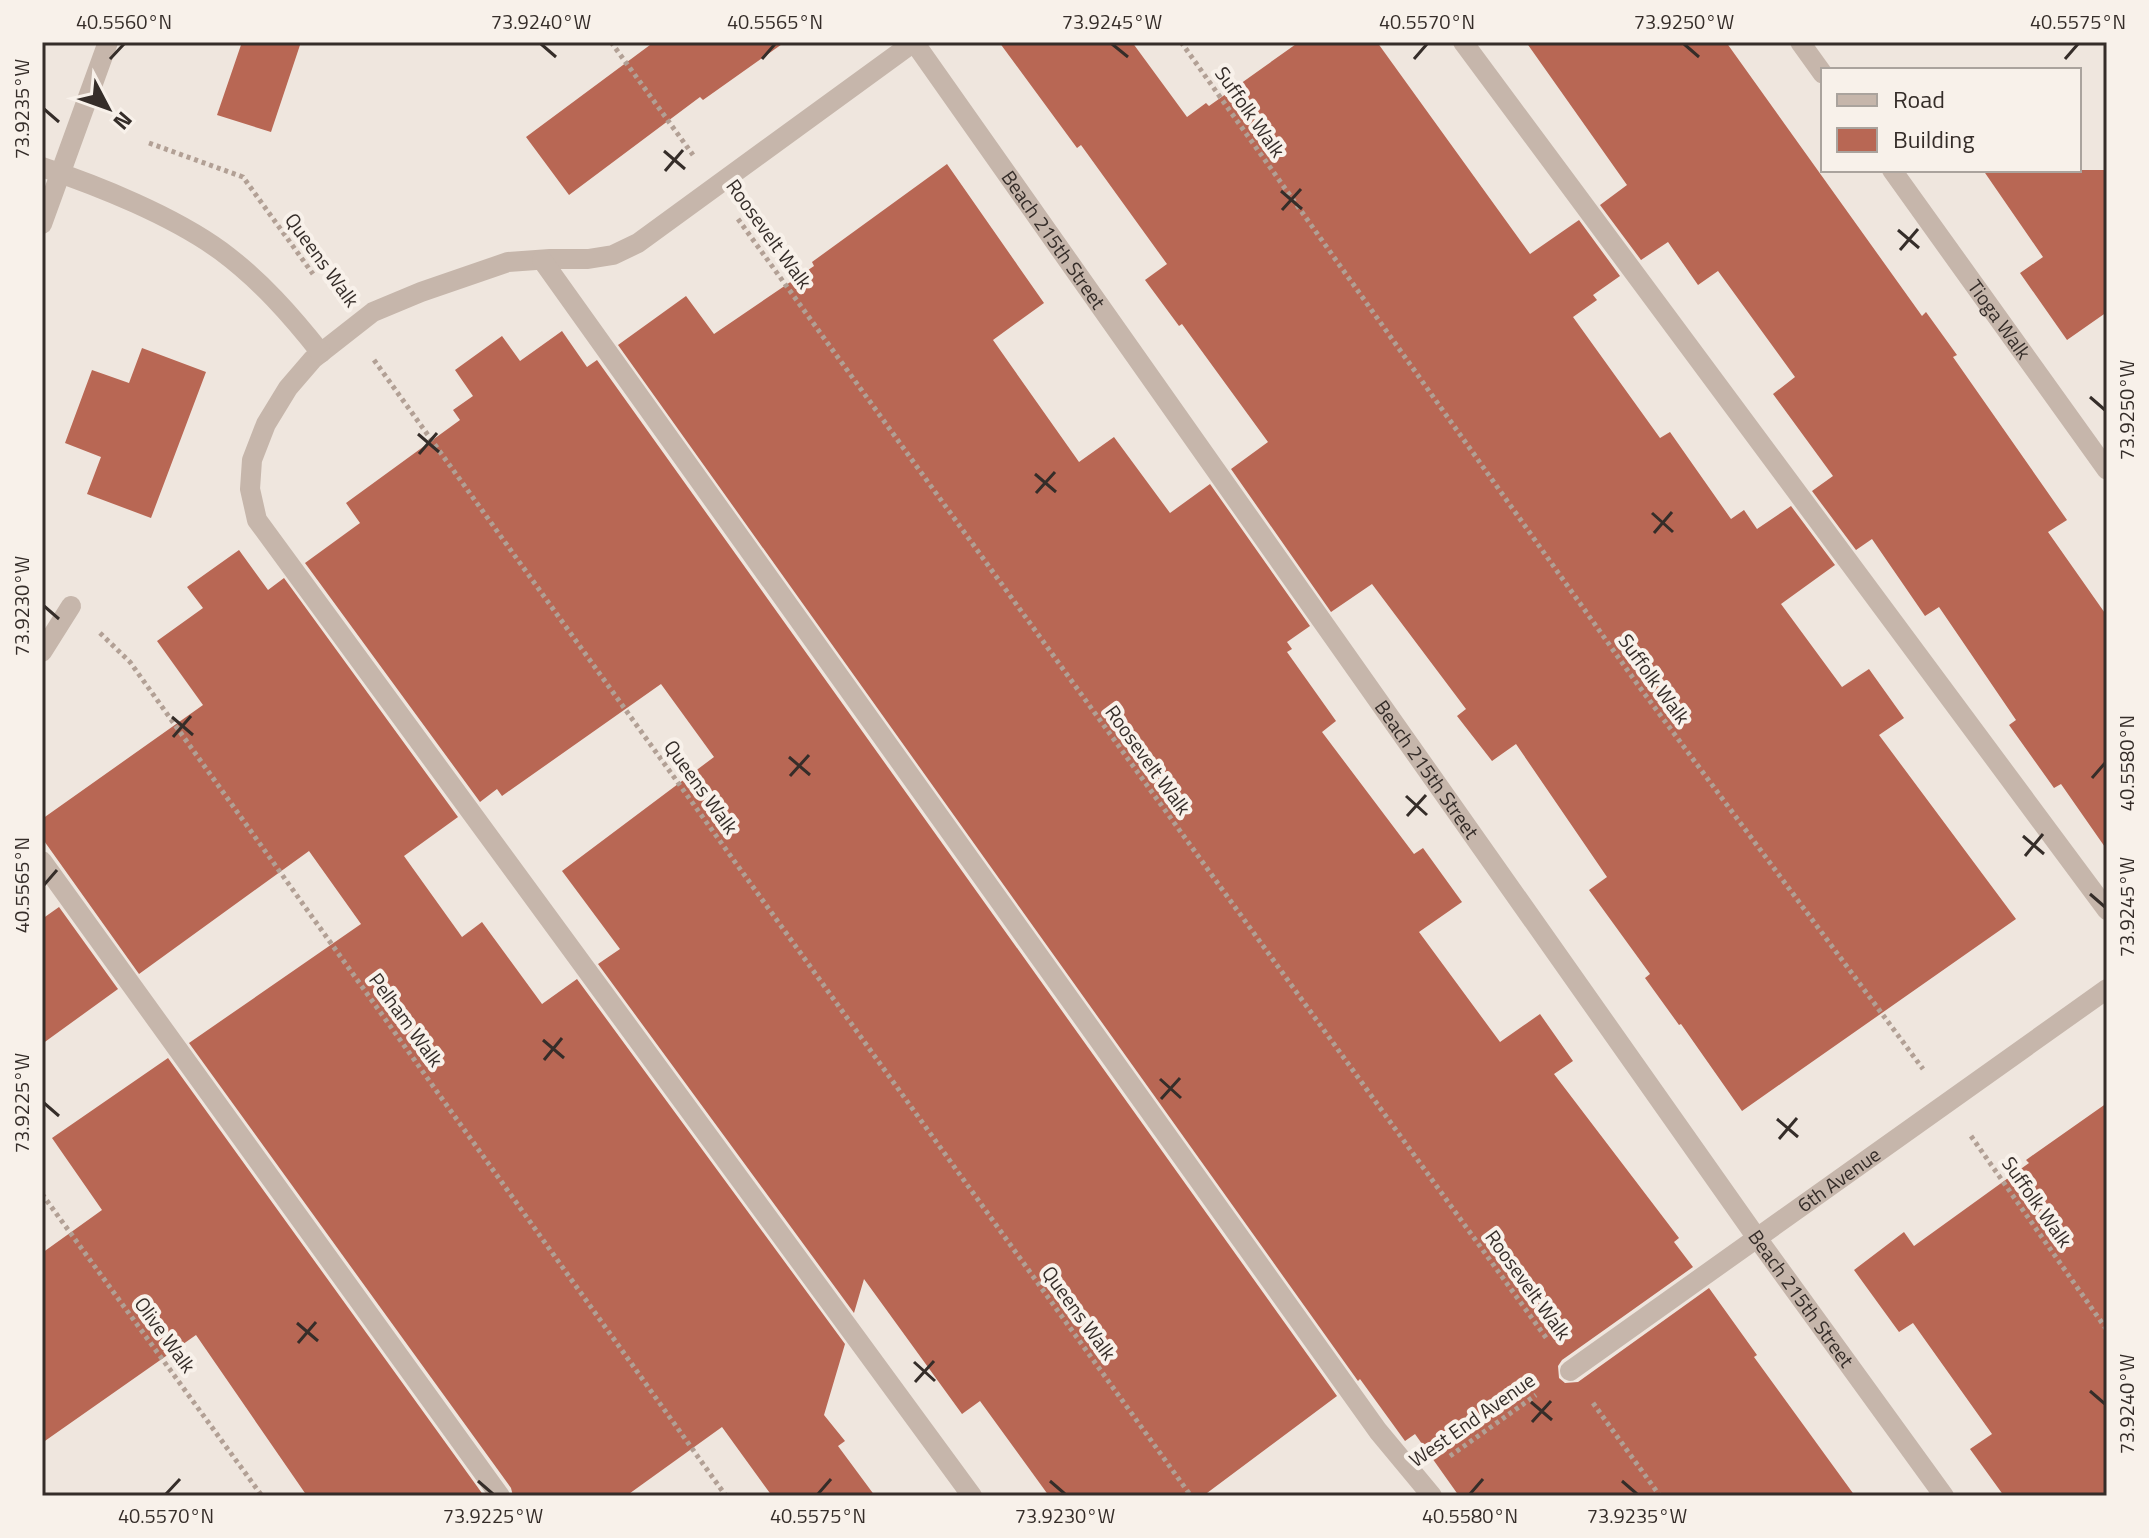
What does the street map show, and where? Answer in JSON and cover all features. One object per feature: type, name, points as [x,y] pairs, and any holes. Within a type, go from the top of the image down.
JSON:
[{"type":"street","points":[[42,224],[51,170],[108,42]]},
{"type":"street","points":[[914,42],[638,243],[613,255],[588,259],[508,262],[373,312],[321,353],[288,388],[266,424],[252,460],[250,489],[257,520],[972,1496]]},
{"type":"street","name":"Beach 215th Street","points":[[914,42],[1757,1238],[1944,1496]]},
{"type":"street","points":[[1463,42],[2107,910]]},
{"type":"street","points":[[1800,42],[1821,71]]},
{"type":"street","points":[[51,170],[168,219],[220,251],[268,291],[321,353]]},
{"type":"street","name":"Tioga Walk","points":[[1893,172],[2107,470]]},
{"type":"street","points":[[542,260],[1368,1418],[1432,1496]]},
{"type":"street","points":[[42,652],[71,606]]},
{"type":"street","points":[[42,861],[500,1496]]},
{"type":"street","name":"6th Avenue","points":[[1570,1371],[2107,989]]},
{"type":"path","name":"Roosevelt Walk","points":[[611,42],[1660,1496]]},
{"type":"path","name":"Suffolk Walk","points":[[1181,42],[1638,685],[1948,1103],[2107,1330]]},
{"type":"path","name":"Queens Walk","points":[[149,143],[243,177],[1191,1496]]},
{"type":"path","name":"Pelham Walk","points":[[71,606],[130,662],[726,1496]]},
{"type":"path","name":"Olive Walk","points":[[42,1194],[262,1496]]},
{"type":"path","name":"West End Avenue","points":[[1418,1478],[1570,1371]]},
{"type":"building","points":[[242,42],[301,42],[271,132],[217,115]]},
{"type":"building","points":[[654,42],[785,42],[703,100],[700,97],[569,195],[526,137]]},
{"type":"building","points":[[999,42],[1132,42],[1187,117],[1206,103],[1209,106],[1299,42],[1377,42],[1530,254],[1579,220],[1620,276],[1593,295],[1597,300],[1573,317],[1660,438],[1670,432],[1731,519],[1744,510],[1757,529],[1791,506],[1835,565],[1781,604],[1842,687],[1869,669],[1904,718],[1879,735],[2016,919],[1742,1111],[1645,978],[1650,974],[1589,890],[1607,877],[1516,744],[1492,761],[1457,716],[1466,709],[1372,584],[1331,612],[1231,469],[1268,442],[1182,324],[1179,326],[1145,280],[1167,264],[1081,145],[1077,148]]},
{"type":"building","points":[[1526,42],[1726,42],[1922,316],[1926,312],[1957,355],[1953,357],[2067,520],[2048,532],[2107,616],[2107,850],[2061,784],[2054,788],[2009,725],[2016,720],[1939,607],[1925,616],[1872,539],[1856,550],[1812,491],[1833,476],[1773,394],[1795,377],[1718,271],[1698,285],[1668,242],[1641,260],[1600,205],[1627,185]]},
{"type":"building","points":[[947,164],[1044,303],[993,340],[1079,462],[1114,437],[1170,513],[1210,484],[1310,626],[1287,642],[1292,649],[1287,652],[1336,721],[1322,732],[1414,854],[1423,848],[1462,902],[1419,932],[1500,1042],[1540,1014],[1573,1061],[1554,1074],[1679,1238],[1674,1242],[1693,1267],[1562,1360],[1558,1366],[1559,1378],[1565,1383],[1578,1382],[1709,1288],[1757,1355],[1754,1357],[1855,1496],[1459,1496],[1415,1434],[1405,1441],[1360,1379],[1358,1381],[618,345],[686,296],[714,334],[814,266],[812,262]]},
{"type":"building","points":[[2107,170],[2107,312],[2067,340],[2020,273],[2043,257],[1984,172]]},
{"type":"building","points":[[562,331],[587,367],[597,360],[1337,1396],[1203,1496],[1049,1496],[980,1401],[962,1414],[864,1279],[854,1313],[598,964],[620,949],[562,871],[714,757],[661,684],[502,796],[497,789],[480,802],[305,563],[360,523],[346,503],[460,420],[453,410],[473,396],[455,370],[502,336],[520,361]]},
{"type":"building","points":[[142,348],[206,372],[151,518],[87,494],[101,457],[65,443],[92,370],[129,383]]},
{"type":"building","points":[[239,550],[268,590],[284,578],[458,817],[404,856],[462,937],[482,922],[542,1004],[577,979],[845,1344],[824,1415],[845,1441],[838,1446],[875,1496],[772,1496],[722,1427],[626,1496],[513,1496],[511,1488],[189,1043],[361,924],[309,851],[139,974],[42,838],[42,819],[203,705],[157,641],[203,608],[187,587]]},
{"type":"building","points":[[59,907],[118,989],[42,1044],[42,919]]},
{"type":"building","points":[[168,1058],[484,1496],[307,1496],[196,1335],[42,1443],[42,1253],[102,1210],[52,1138]]},
{"type":"building","points":[[2107,1103],[2107,1496],[2004,1496],[1970,1449],[1992,1434],[1913,1323],[1899,1332],[1854,1270],[1904,1232],[1914,1246],[2029,1163],[2026,1160]]}]
